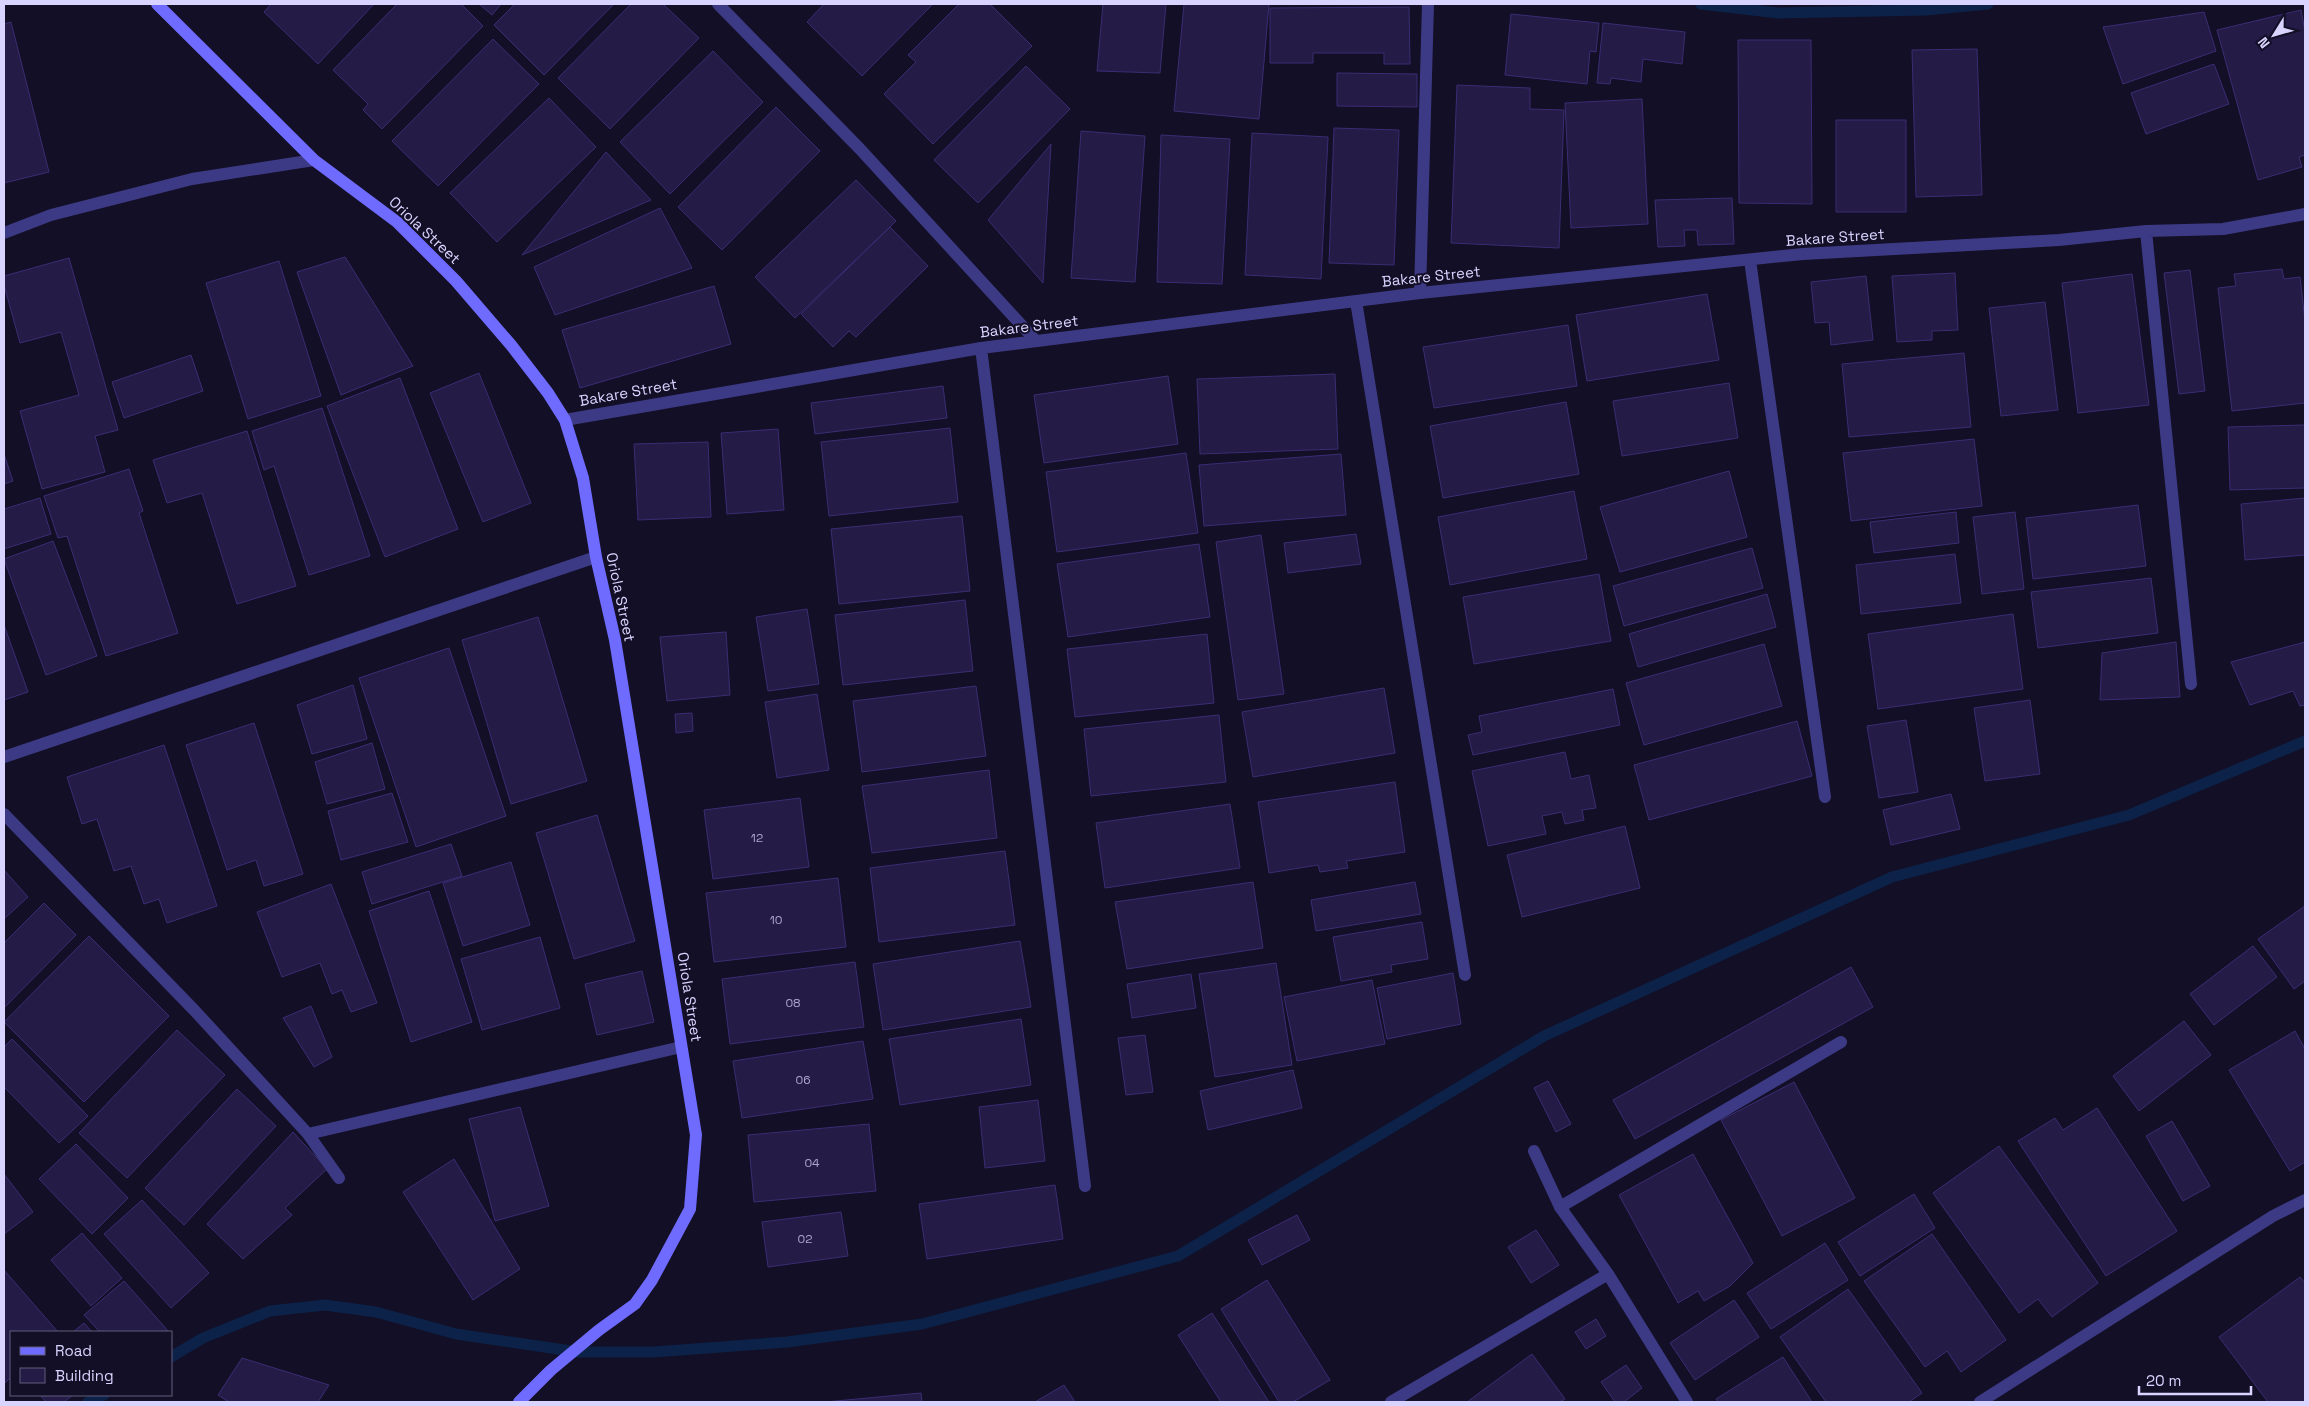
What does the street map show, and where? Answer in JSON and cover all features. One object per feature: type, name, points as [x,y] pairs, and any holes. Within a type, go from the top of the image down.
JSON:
[{"type":"street","name":"Oriola Street","points":[[157,4],[314,160],[397,222],[456,281],[511,345],[548,393],[565,420],[583,478],[596,557],[615,640],[696,1135],[690,1209],[652,1280],[635,1304],[598,1330],[551,1370],[519,1402]]},
{"type":"street","points":[[718,4],[860,149],[1036,341]]},
{"type":"street","points":[[1420,294],[1428,4]]},
{"type":"street","points":[[4,233],[51,215],[192,179],[314,160]]},
{"type":"street","name":"Bakare Street","points":[[565,420],[981,348],[1356,301],[1802,254],[2059,240],[2146,232],[2223,230],[2305,214]]},
{"type":"street","points":[[2146,232],[2191,684]]},
{"type":"street","points":[[1750,260],[1825,797]]},
{"type":"street","points":[[1356,301],[1466,975]]},
{"type":"street","points":[[981,348],[1085,1186]]},
{"type":"street","points":[[4,757],[596,557]]},
{"type":"street","points":[[4,814],[195,1011],[308,1134],[338,1178]]},
{"type":"street","points":[[1560,1207],[1841,1042]]},
{"type":"street","points":[[308,1134],[681,1047]]},
{"type":"street","points":[[1534,1151],[1560,1207],[1608,1274],[1687,1402]]},
{"type":"street","points":[[1980,1402],[2274,1216],[2305,1200]]},
{"type":"street","points":[[1391,1402],[1608,1274]]},
{"type":"building","points":[[271,4],[374,4],[318,64],[264,12]]},
{"type":"building","points":[[397,4],[461,4],[483,26],[382,129],[363,110],[368,104],[333,70]]},
{"type":"building","points":[[479,4],[501,4],[492,15]]},
{"type":"building","points":[[515,4],[614,4],[544,75],[494,25]]},
{"type":"building","points":[[631,4],[663,4],[699,38],[610,129],[558,78]]},
{"type":"building","points":[[824,4],[933,4],[862,76],[807,22]]},
{"type":"building","points":[[959,4],[990,4],[1032,46],[933,144],[884,94],[916,62],[908,55]]},
{"type":"building","points":[[1103,4],[1166,4],[1160,73],[1097,71]]},
{"type":"building","points":[[1184,4],[1269,4],[1259,119],[1174,111]]},
{"type":"building","points":[[1409,7],[1410,64],[1384,64],[1384,53],[1313,53],[1313,63],[1270,63],[1270,8]]},
{"type":"building","points":[[2301,10],[2305,32],[2305,155],[2299,157],[2302,167],[2258,180],[2217,30]]},
{"type":"building","points":[[2204,12],[2216,51],[2123,84],[2103,27]]},
{"type":"building","points":[[1511,14],[1599,23],[1596,52],[1590,51],[1587,84],[1505,75]]},
{"type":"building","points":[[11,22],[49,172],[4,183],[4,24]]},
{"type":"building","points":[[1603,23],[1685,32],[1682,64],[1643,59],[1641,82],[1611,78],[1610,84],[1597,83]]},
{"type":"building","points":[[493,39],[539,84],[438,186],[392,141]]},
{"type":"building","points":[[1738,40],[1811,40],[1812,204],[1739,203]]},
{"type":"building","points":[[1977,49],[1982,195],[1916,197],[1912,50]]},
{"type":"building","points":[[713,51],[763,102],[670,194],[620,142]]},
{"type":"building","points":[[2214,64],[2229,104],[2146,134],[2131,93]]},
{"type":"building","points":[[1026,66],[1070,109],[978,203],[934,160]]},
{"type":"building","points":[[1337,73],[1417,74],[1417,107],[1337,106]]},
{"type":"building","points":[[1457,85],[1530,88],[1530,109],[1564,110],[1559,248],[1451,243]]},
{"type":"building","points":[[549,98],[596,147],[497,242],[450,193]]},
{"type":"building","points":[[1642,99],[1648,224],[1571,228],[1565,103]]},
{"type":"building","points":[[776,107],[820,151],[722,250],[678,207]]},
{"type":"building","points":[[1836,120],[1906,120],[1906,212],[1836,212]]},
{"type":"building","points":[[1334,128],[1399,130],[1394,265],[1329,263]]},
{"type":"building","points":[[1081,131],[1145,136],[1135,282],[1071,278]]},
{"type":"building","points":[[1252,133],[1328,137],[1321,279],[1245,275]]},
{"type":"building","points":[[1161,135],[1230,139],[1222,284],[1157,282]]},
{"type":"building","points":[[1051,144],[1043,283],[988,220]]},
{"type":"building","points":[[606,152],[651,200],[522,255]]},
{"type":"building","points":[[856,180],[896,221],[795,318],[755,277]]},
{"type":"building","points":[[1732,198],[1734,244],[1698,245],[1697,230],[1684,230],[1685,246],[1658,247],[1655,200]]},
{"type":"building","points":[[660,208],[692,268],[555,315],[534,267]]},
{"type":"building","points":[[890,227],[928,266],[856,337],[849,331],[833,347],[801,314]]},
{"type":"building","points":[[345,257],[413,366],[341,395],[297,272]]},
{"type":"building","points":[[69,258],[118,430],[95,436],[105,472],[42,489],[20,411],[79,395],[61,332],[20,343],[4,285],[4,276]]},
{"type":"building","points":[[279,261],[321,396],[248,419],[206,283]]},
{"type":"building","points":[[2282,269],[2284,279],[2300,277],[2305,321],[2305,403],[2232,411],[2218,288],[2236,286],[2234,274]]},
{"type":"building","points":[[2190,270],[2205,391],[2179,394],[2164,273]]},
{"type":"building","points":[[1955,273],[1958,330],[1932,331],[1932,340],[1897,342],[1892,276]]},
{"type":"building","points":[[2132,274],[2149,405],[2078,413],[2062,283]]},
{"type":"building","points":[[1866,276],[1873,340],[1831,345],[1829,322],[1815,323],[1811,282]]},
{"type":"building","points":[[714,286],[731,344],[580,388],[562,330]]},
{"type":"building","points":[[1707,294],[1719,360],[1587,381],[1576,315]]},
{"type":"building","points":[[2045,302],[2058,410],[2001,416],[1989,308]]},
{"type":"building","points":[[1568,325],[1577,386],[1434,408],[1423,347]]},
{"type":"building","points":[[1964,353],[1971,427],[1849,437],[1842,364]]},
{"type":"building","points":[[191,355],[203,391],[124,418],[112,382]]},
{"type":"building","points":[[479,373],[531,503],[483,522],[430,393]]},
{"type":"building","points":[[1335,374],[1338,449],[1200,454],[1197,379]]},
{"type":"building","points":[[1168,376],[1178,444],[1044,463],[1034,395]]},
{"type":"building","points":[[400,378],[458,529],[385,557],[327,406]]},
{"type":"building","points":[[1729,383],[1738,438],[1622,456],[1613,401]]},
{"type":"building","points":[[943,386],[947,418],[815,434],[811,403]]},
{"type":"building","points":[[1566,402],[1579,474],[1443,498],[1430,426]]},
{"type":"building","points":[[322,408],[370,556],[309,575],[274,466],[264,470],[252,431]]},
{"type":"building","points":[[2305,425],[2305,488],[2230,490],[2228,427]]},
{"type":"building","points":[[950,428],[958,502],[829,516],[821,442]]},
{"type":"building","points":[[778,429],[784,510],[727,514],[721,433]]},
{"type":"building","points":[[247,431],[296,586],[237,604],[202,493],[167,503],[153,460]]},
{"type":"building","points":[[1974,439],[1982,506],[1851,521],[1843,453]]},
{"type":"building","points":[[708,442],[711,517],[638,520],[634,444]]},
{"type":"building","points":[[1186,453],[1198,533],[1057,552],[1046,472]]},
{"type":"building","points":[[4,454],[13,481],[4,484]]},
{"type":"building","points":[[1341,454],[1346,515],[1204,526],[1199,465]]},
{"type":"building","points":[[129,469],[143,511],[139,513],[178,633],[106,656],[67,536],[58,538],[44,496]]},
{"type":"building","points":[[1729,471],[1747,537],[1620,572],[1600,507]]},
{"type":"building","points":[[1574,491],[1587,559],[1450,585],[1438,517]]},
{"type":"building","points":[[40,498],[51,534],[4,549],[4,509]]},
{"type":"building","points":[[2305,498],[2305,555],[2245,560],[2241,504]]},
{"type":"building","points":[[2138,505],[2146,566],[2033,579],[2026,518]]},
{"type":"building","points":[[1956,512],[1959,543],[1874,553],[1870,522]]},
{"type":"building","points":[[2015,512],[2024,589],[1982,594],[1973,517]]},
{"type":"building","points":[[962,516],[970,591],[839,604],[831,529]]},
{"type":"building","points":[[1356,534],[1361,564],[1288,573],[1284,543]]},
{"type":"building","points":[[1261,535],[1284,694],[1238,700],[1216,542]]},
{"type":"building","points":[[53,541],[97,656],[46,675],[4,559]]},
{"type":"building","points":[[1199,544],[1210,617],[1068,637],[1057,564]]},
{"type":"building","points":[[1752,548],[1763,588],[1624,626],[1613,586]]},
{"type":"building","points":[[1955,554],[1961,603],[1861,614],[1856,565]]},
{"type":"building","points":[[1599,574],[1611,641],[1474,664],[1463,597]]},
{"type":"building","points":[[2151,578],[2158,633],[2038,648],[2031,592]]},
{"type":"building","points":[[1767,594],[1776,627],[1638,667],[1629,634]]},
{"type":"building","points":[[965,600],[973,671],[843,685],[835,615]]},
{"type":"building","points":[[807,609],[819,684],[768,691],[756,617]]},
{"type":"building","points":[[2013,614],[2023,689],[1878,709],[1868,634]]},
{"type":"building","points":[[538,617],[587,781],[511,804],[462,640]]},
{"type":"building","points":[[4,625],[28,692],[4,700]]},
{"type":"building","points":[[726,632],[730,695],[667,701],[660,637]]},
{"type":"building","points":[[1207,634],[1214,703],[1075,717],[1067,649]]},
{"type":"building","points":[[2176,642],[2180,697],[2100,700],[2102,653]]},
{"type":"building","points":[[2305,642],[2305,705],[2300,706],[2293,691],[2250,705],[2231,662]]},
{"type":"building","points":[[1764,644],[1782,706],[1644,745],[1626,683]]},
{"type":"building","points":[[449,648],[506,816],[416,847],[359,678]]},
{"type":"building","points":[[353,685],[367,739],[312,754],[297,705]]},
{"type":"building","points":[[976,686],[986,756],[862,772],[853,701]]},
{"type":"building","points":[[1384,688],[1395,753],[1253,777],[1242,712]]},
{"type":"building","points":[[1613,689],[1620,725],[1473,755],[1468,735],[1482,732],[1479,716]]},
{"type":"building","points":[[817,694],[829,770],[777,778],[765,702]]},
{"type":"building","points":[[2030,700],[2040,774],[1985,781],[1974,708]]},
{"type":"building","points":[[692,713],[693,731],[676,733],[675,714]]},
{"type":"building","points":[[1219,715],[1226,782],[1091,796],[1084,729]]},
{"type":"building","points":[[1906,720],[1918,792],[1879,798],[1867,726]]},
{"type":"building","points":[[1797,721],[1812,776],[1649,820],[1634,765]]},
{"type":"building","points":[[254,723],[303,874],[264,886],[256,860],[227,870],[186,745]]},
{"type":"building","points":[[372,743],[385,789],[327,804],[315,762]]},
{"type":"building","points":[[164,745],[217,906],[167,923],[159,899],[144,904],[131,866],[114,871],[97,819],[82,824],[67,777]]},
{"type":"building","points":[[1565,752],[1571,779],[1589,775],[1596,808],[1582,810],[1584,820],[1565,824],[1562,812],[1542,816],[1546,834],[1488,846],[1472,771]]},
{"type":"building","points":[[989,770],[997,838],[872,853],[862,786]]},
{"type":"building","points":[[1395,782],[1405,852],[1346,861],[1348,868],[1320,872],[1318,865],[1269,873],[1258,802]]},
{"type":"building","points":[[392,793],[408,842],[341,860],[328,811]]},
{"type":"building","points":[[1951,794],[1960,829],[1891,845],[1883,810]]},
{"type":"building","points":[[800,798],[809,867],[713,879],[704,810]]},
{"type":"building","points":[[1230,804],[1240,868],[1105,888],[1096,823]]},
{"type":"building","points":[[597,815],[635,941],[574,959],[536,833]]},
{"type":"building","points":[[1625,826],[1640,888],[1522,917],[1507,855]]},
{"type":"building","points":[[451,844],[462,876],[372,904],[362,872]]},
{"type":"building","points":[[1005,851],[1015,925],[879,942],[870,868]]},
{"type":"building","points":[[511,862],[530,925],[463,946],[443,883]]},
{"type":"building","points":[[4,870],[28,897],[4,919]]},
{"type":"building","points":[[838,878],[846,947],[714,962],[706,893]]},
{"type":"building","points":[[1253,882],[1263,948],[1127,969],[1115,902]]},
{"type":"building","points":[[1415,882],[1421,914],[1316,931],[1311,900]]},
{"type":"building","points":[[331,884],[377,1003],[351,1012],[342,990],[332,994],[320,963],[282,977],[257,912]]},
{"type":"building","points":[[429,891],[472,1022],[411,1042],[369,911]]},
{"type":"building","points":[[44,903],[76,935],[4,1008],[4,943]]},
{"type":"building","points":[[2305,906],[2305,981],[2294,989],[2258,939]]},
{"type":"building","points":[[1422,922],[1428,959],[1391,965],[1392,972],[1341,981],[1333,937]]},
{"type":"building","points":[[89,936],[169,1016],[84,1102],[4,1022]]},
{"type":"building","points":[[540,937],[560,1008],[482,1030],[461,959]]},
{"type":"building","points":[[1020,941],[1031,1007],[883,1030],[873,964]]},
{"type":"building","points":[[2253,946],[2277,977],[2214,1025],[2190,994]]},
{"type":"building","points":[[855,962],[864,1027],[730,1044],[722,979]]},
{"type":"building","points":[[1276,963],[1292,1065],[1215,1077],[1199,974]]},
{"type":"building","points":[[1851,967],[1873,1007],[1635,1139],[1613,1100]]},
{"type":"building","points":[[642,971],[654,1022],[597,1035],[585,984]]},
{"type":"building","points":[[1453,973],[1461,1024],[1387,1039],[1377,988]]},
{"type":"building","points":[[1191,974],[1196,1008],[1132,1018],[1127,984]]},
{"type":"building","points":[[1372,980],[1385,1044],[1297,1061],[1284,997]]},
{"type":"building","points":[[311,1006],[332,1057],[314,1067],[283,1018]]},
{"type":"building","points":[[1021,1019],[1031,1085],[900,1105],[889,1039]]},
{"type":"building","points":[[2184,1021],[2211,1055],[2139,1111],[2113,1076]]},
{"type":"building","points":[[177,1030],[225,1075],[127,1178],[79,1133]]},
{"type":"building","points":[[2295,1031],[2305,1049],[2305,1162],[2290,1171],[2229,1070]]},
{"type":"building","points":[[1145,1035],[1153,1092],[1126,1095],[1118,1038]]},
{"type":"building","points":[[12,1039],[88,1116],[59,1143],[4,1087],[4,1047]]},
{"type":"building","points":[[863,1041],[873,1099],[742,1118],[733,1061]]},
{"type":"building","points":[[1293,1070],[1302,1108],[1208,1130],[1200,1091]]},
{"type":"building","points":[[1548,1081],[1571,1124],[1556,1132],[1534,1088]]},
{"type":"building","points":[[1794,1082],[1855,1198],[1782,1236],[1721,1120]]},
{"type":"building","points":[[237,1089],[276,1126],[184,1225],[145,1188]]},
{"type":"building","points":[[1038,1100],[1045,1161],[985,1168],[979,1107]]},
{"type":"building","points":[[520,1107],[549,1206],[495,1221],[469,1119]]},
{"type":"building","points":[[2097,1108],[2177,1231],[2106,1276],[2018,1141],[2055,1118],[2063,1130]]},
{"type":"building","points":[[2172,1121],[2210,1186],[2183,1201],[2146,1136]]},
{"type":"building","points":[[869,1124],[876,1191],[754,1202],[748,1135]]},
{"type":"building","points":[[293,1132],[327,1169],[285,1208],[292,1215],[243,1259],[207,1224]]},
{"type":"building","points":[[76,1144],[128,1198],[92,1234],[39,1179]]},
{"type":"building","points":[[1999,1146],[2098,1283],[2052,1317],[2038,1299],[2019,1313],[1933,1193]]},
{"type":"building","points":[[1693,1154],[1753,1263],[1730,1286],[1704,1301],[1698,1291],[1678,1303],[1619,1195]]},
{"type":"building","points":[[454,1159],[520,1269],[473,1300],[403,1192]]},
{"type":"building","points":[[4,1174],[33,1212],[4,1234]]},
{"type":"building","points":[[1055,1185],[1063,1239],[927,1259],[919,1204]]},
{"type":"building","points":[[1914,1194],[1935,1228],[1860,1276],[1838,1242]]},
{"type":"building","points":[[142,1200],[209,1273],[171,1308],[104,1234]]},
{"type":"building","points":[[841,1212],[848,1256],[768,1267],[762,1222]]},
{"type":"building","points":[[1297,1215],[1310,1240],[1262,1265],[1248,1240]]},
{"type":"building","points":[[1536,1230],[1559,1265],[1531,1283],[1508,1247]]},
{"type":"building","points":[[82,1233],[122,1278],[91,1306],[51,1260]]},
{"type":"building","points":[[1932,1234],[2006,1340],[1961,1372],[1947,1351],[1925,1367],[1864,1281]]},
{"type":"building","points":[[1825,1243],[1848,1280],[1771,1329],[1747,1293]]},
{"type":"building","points":[[4,1270],[57,1331],[10,1331],[10,1378],[4,1384]]},
{"type":"building","points":[[2300,1277],[2305,1283],[2305,1402],[2268,1402],[2219,1337]]},
{"type":"building","points":[[1267,1280],[1330,1380],[1293,1402],[1279,1402],[1221,1309]]},
{"type":"building","points":[[124,1281],[168,1331],[99,1331],[84,1315]]},
{"type":"building","points":[[1848,1289],[1922,1393],[1909,1402],[1826,1402],[1780,1337]]},
{"type":"building","points":[[1734,1300],[1759,1337],[1695,1380],[1670,1343]]},
{"type":"building","points":[[1212,1313],[1269,1402],[1221,1402],[1178,1335]]},
{"type":"building","points":[[1596,1319],[1606,1336],[1586,1349],[1575,1332]]},
{"type":"building","points":[[84,1323],[91,1331],[74,1331]]},
{"type":"building","points":[[1532,1354],[1565,1399],[1560,1402],[1467,1402]]},
{"type":"building","points":[[1783,1357],[1812,1402],[1718,1402],[1716,1399]]},
{"type":"building","points":[[242,1358],[329,1385],[318,1402],[229,1402],[218,1395]]},
{"type":"building","points":[[1626,1365],[1642,1388],[1624,1402],[1615,1402],[1601,1382]]},
{"type":"building","points":[[1064,1385],[1075,1402],[1035,1402]]},
{"type":"building","points":[[921,1393],[922,1402],[825,1402]]},
{"type":"building","points":[[41,1396],[72,1396],[64,1402],[46,1402]]},
{"type":"waterway","points":[[1701,4],[1778,13],[1926,10],[1988,4]]},
{"type":"waterway","points":[[172,1356],[203,1338],[270,1311],[325,1305],[376,1312],[456,1334],[578,1352],[654,1352],[787,1342],[922,1324],[1178,1256],[1544,1036],[1892,877],[2129,815],[2305,741]]},
{"type":"waterway","points":[[88,1402],[102,1396]]}]
